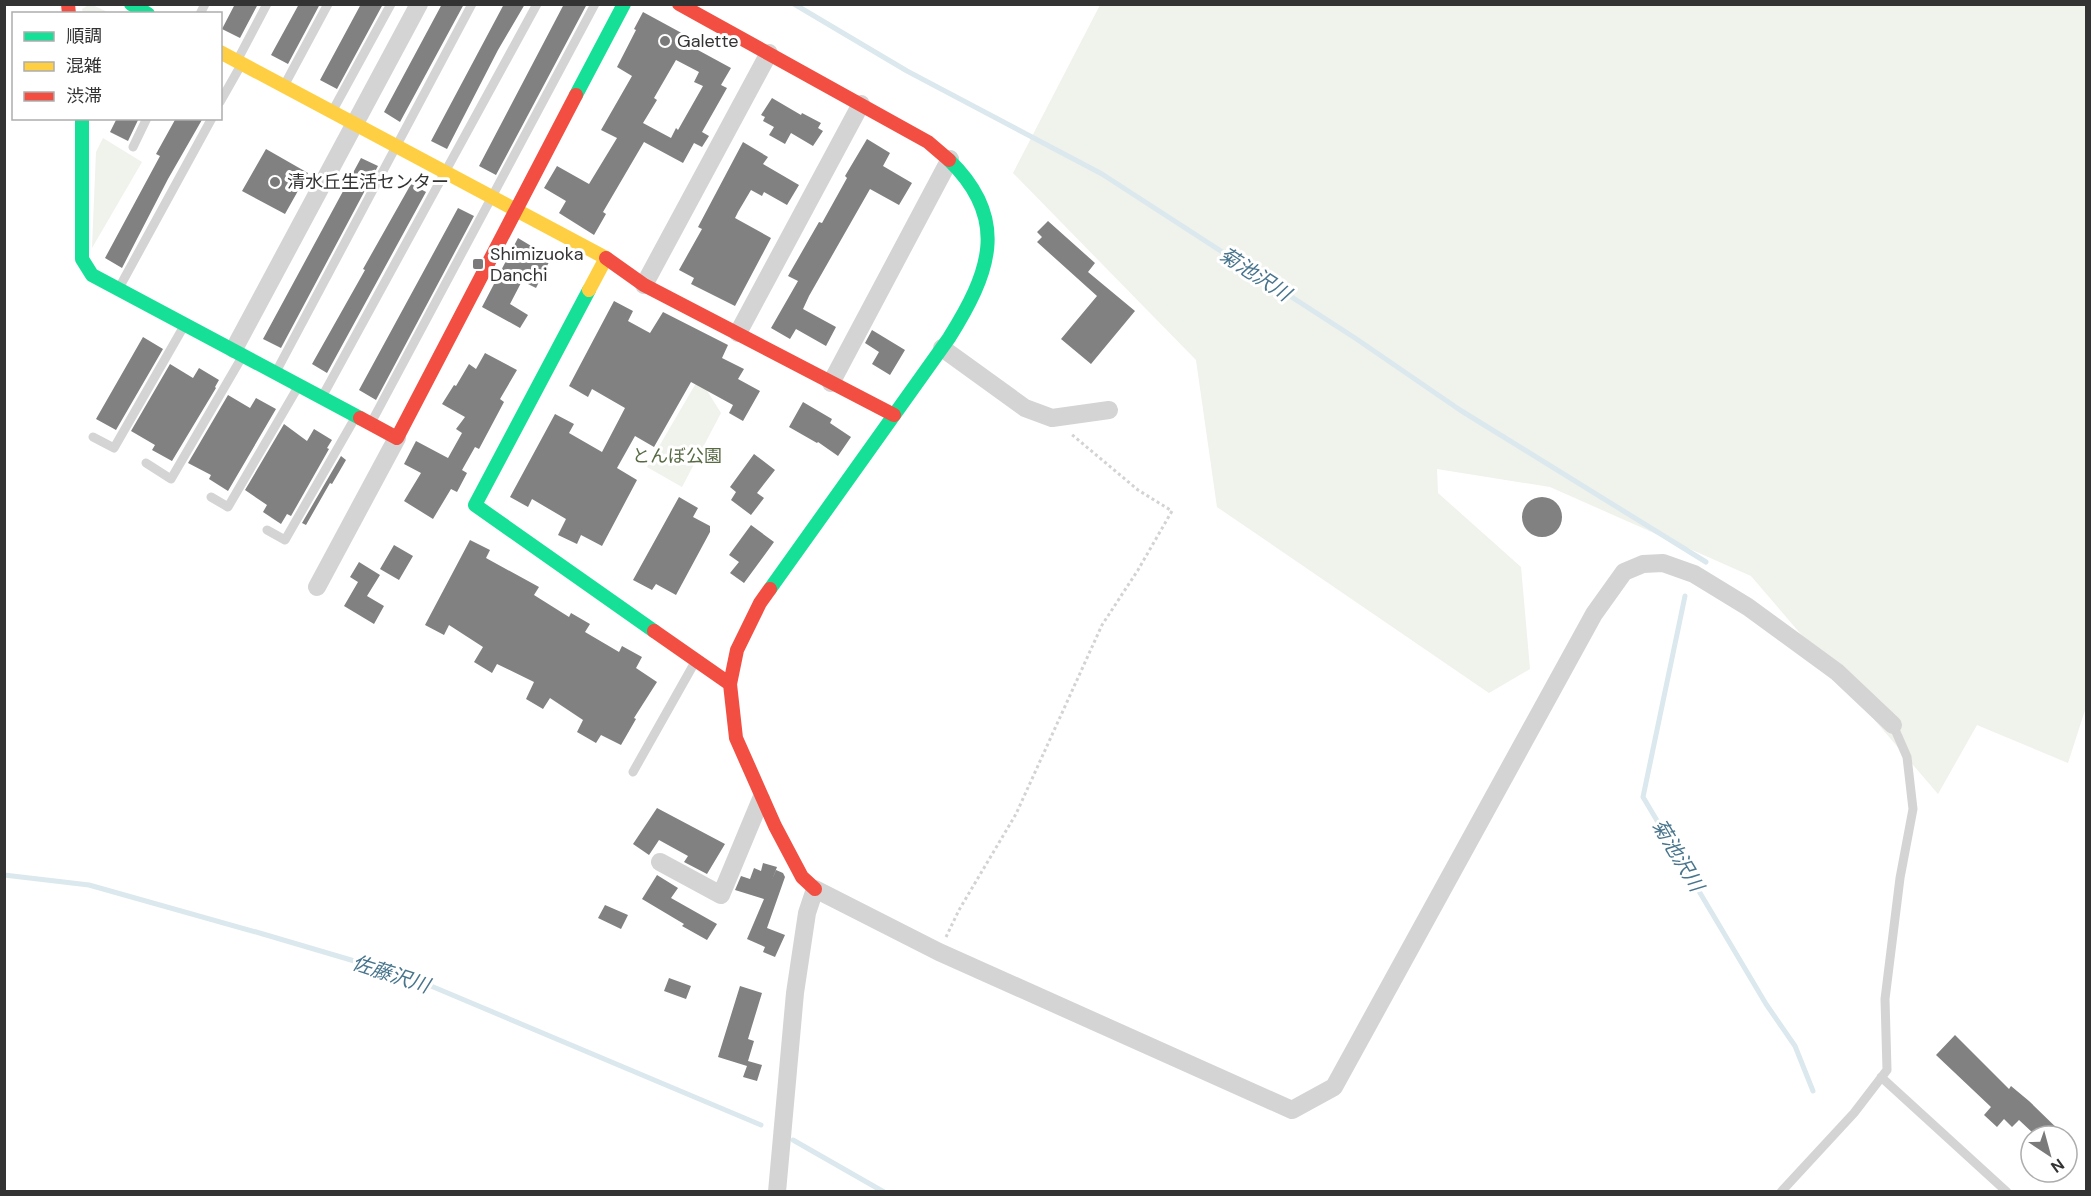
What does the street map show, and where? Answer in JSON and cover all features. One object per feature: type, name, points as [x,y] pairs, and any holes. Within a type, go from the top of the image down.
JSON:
[{"type":"street","points":[[131,4],[146,12]]},
{"type":"street","points":[[239,352],[419,4]]},
{"type":"street","points":[[317,586],[517,211],[624,4]]},
{"type":"street","points":[[679,4],[928,142],[950,159],[973,189],[980,203],[988,231],[987,258],[980,287],[942,348],[760,603],[737,650],[730,684],[736,738],[761,799],[802,877],[815,889],[939,952],[1292,1110],[1334,1087],[1594,614],[1624,572],[1643,564],[1663,562],[1694,574],[1748,607],[1837,672],[1893,725]]},
{"type":"street","points":[[222,53],[606,258],[644,285],[894,415]]},
{"type":"street","points":[[644,285],[769,53]]},
{"type":"street","points":[[738,333],[861,105]]},
{"type":"street","points":[[82,120],[82,259],[92,275],[397,438]]},
{"type":"street","points":[[831,383],[950,159]]},
{"type":"street","points":[[606,258],[476,505],[730,684]]},
{"type":"street","points":[[942,348],[1025,408],[1052,418],[1109,410]]},
{"type":"street","points":[[660,862],[721,895],[761,799]]},
{"type":"street","points":[[777,1191],[795,993],[807,913],[815,889]]},
{"type":"lane","points":[[222,98],[267,4]]},
{"type":"lane","points":[[284,86],[328,4]]},
{"type":"lane","points":[[332,112],[391,4]]},
{"type":"lane","points":[[276,372],[472,4]]},
{"type":"lane","points":[[322,398],[537,4]]},
{"type":"lane","points":[[371,424],[595,4]]},
{"type":"lane","points":[[133,147],[146,120]]},
{"type":"lane","points":[[118,290],[211,120]]},
{"type":"lane","points":[[93,437],[114,448],[185,324]]},
{"type":"lane","points":[[146,463],[171,479],[239,352]]},
{"type":"lane","points":[[211,497],[228,507],[300,385]]},
{"type":"lane","points":[[267,530],[285,540],[356,416]]},
{"type":"lane","points":[[633,772],[696,660]]},
{"type":"lane","points":[[1781,1191],[1854,1113],[1887,1070],[1885,999],[1900,878],[1913,809],[1907,757],[1893,725]]},
{"type":"lane","points":[[1881,1077],[2007,1191]]},
{"type":"path","points":[[939,952],[959,910],[1016,814],[1102,625],[1138,570],[1172,511],[1138,490],[1052,418]]},
{"type":"green space","points":[[90,4],[108,12],[83,12],[82,9]]},
{"type":"green space","points":[[1100,5],[2086,5],[2086,707],[2068,763],[1977,725],[1938,794],[1751,576],[1550,487],[1437,469],[1438,493],[1521,567],[1530,669],[1489,693],[1217,507],[1196,360],[1013,173]]},
{"type":"green space","points":[[103,138],[142,162],[92,248],[96,152]]},
{"type":"green space","name":"とんぼ公園","points":[[699,378],[721,413],[682,487],[647,467]]},
{"type":"building","points":[[235,4],[258,4],[240,38],[222,29]]},
{"type":"building","points":[[299,4],[320,4],[288,64],[271,55]]},
{"type":"building","points":[[361,4],[383,4],[337,89],[320,80]]},
{"type":"building","points":[[442,4],[464,4],[400,122],[384,112]]},
{"type":"building","points":[[504,4],[525,4],[498,50],[447,149],[431,141]]},
{"type":"building","points":[[564,4],[587,4],[496,175],[479,166]]},
{"type":"building","points":[[643,12],[689,37],[685,43],[731,68],[721,85],[727,88],[702,132],[709,136],[702,147],[694,143],[683,163],[644,142],[603,212],[606,214],[594,235],[559,213],[566,201],[544,188],[557,166],[589,184],[617,138],[601,130],[632,76],[617,67],[636,30],[634,29]],"holes":[[[676,60],[699,72],[694,82],[703,86],[671,138],[643,123],[657,100],[654,98]]]},
{"type":"building","points":[[772,98],[801,115],[802,113],[821,123],[818,128],[823,131],[813,146],[791,133],[785,144],[769,135],[774,127],[763,121],[765,117],[761,115]]},
{"type":"building","points":[[116,120],[138,120],[128,141],[110,132]]},
{"type":"building","points":[[175,120],[202,120],[122,268],[105,258],[160,156],[156,154]]},
{"type":"building","points":[[867,139],[890,153],[883,166],[912,183],[899,205],[870,189],[809,296],[803,309],[836,327],[826,346],[796,329],[790,339],[771,328],[798,281],[788,276],[819,222],[822,223],[847,178],[845,176]]},
{"type":"building","points":[[743,142],[768,157],[763,164],[799,185],[787,205],[764,192],[762,196],[751,190],[738,212],[735,218],[771,238],[735,306],[691,284],[694,278],[679,270],[702,229],[698,227]]},
{"type":"building","name":"清水丘生活センター","points":[[266,149],[308,173],[285,214],[242,191]]},
{"type":"building","points":[[361,158],[378,166],[281,348],[263,339]]},
{"type":"building","points":[[411,184],[426,192],[327,373],[312,364]]},
{"type":"building","points":[[458,208],[474,216],[376,400],[359,390]]},
{"type":"building","points":[[1048,221],[1095,263],[1088,272],[1135,311],[1091,364],[1061,339],[1097,296],[1037,242],[1042,237],[1037,232]]},
{"type":"building","points":[[518,238],[551,258],[536,288],[522,281],[510,304],[528,315],[520,328],[482,307]]},
{"type":"building","points":[[614,301],[633,311],[628,321],[650,333],[663,312],[728,345],[722,358],[744,369],[738,379],[760,391],[743,421],[729,413],[733,405],[691,382],[654,447],[635,436],[617,468],[637,480],[602,546],[581,535],[577,544],[558,535],[566,519],[532,499],[528,507],[510,497],[555,414],[574,424],[569,433],[602,452],[625,408],[592,389],[588,397],[569,386]]},
{"type":"building","points":[[872,330],[905,350],[890,375],[872,364],[879,352],[865,343]]},
{"type":"building","points":[[143,337],[163,349],[116,430],[96,419]]},
{"type":"building","points":[[485,353],[517,370],[500,399],[504,402],[479,449],[475,447],[462,470],[467,473],[457,492],[451,489],[433,519],[404,501],[421,473],[404,464],[416,441],[448,458],[462,433],[456,429],[465,417],[442,404],[469,364],[476,369]]},
{"type":"building","points":[[170,364],[193,378],[199,368],[219,380],[172,461],[152,450],[155,445],[131,431]]},
{"type":"building","points":[[228,395],[250,408],[256,398],[276,409],[228,491],[209,479],[211,475],[188,463]]},
{"type":"building","points":[[803,402],[832,419],[830,423],[851,437],[838,456],[818,442],[789,427]]},
{"type":"building","points":[[284,424],[307,441],[314,429],[332,440],[291,516],[287,514],[281,524],[263,512],[267,505],[245,490]]},
{"type":"building","points":[[754,454],[775,470],[757,493],[764,498],[751,515],[731,500],[736,492],[730,487]]},
{"type":"building","points":[[341,456],[346,460],[306,525],[302,523]]},
{"type":"building","points":[[679,497],[698,508],[693,517],[710,526],[710,532],[676,595],[656,584],[652,590],[633,580]]},
{"type":"building","points":[[1542,497],[1550,498],[1556,503],[1561,509],[1561,525],[1556,531],[1550,536],[1542,537],[1534,536],[1528,531],[1523,525],[1522,517],[1523,509],[1528,503],[1534,498]]},
{"type":"building","points":[[751,525],[774,542],[744,583],[730,573],[739,562],[729,555]]},
{"type":"building","points":[[470,540],[490,550],[486,558],[539,587],[534,595],[569,617],[571,613],[590,624],[585,632],[619,652],[622,646],[642,657],[636,668],[657,682],[634,718],[636,719],[621,745],[601,735],[596,743],[577,732],[583,720],[550,698],[543,709],[526,699],[534,682],[497,664],[492,673],[474,662],[483,647],[449,625],[444,635],[425,625]]},
{"type":"building","points":[[394,545],[413,556],[399,580],[380,569]]},
{"type":"building","points":[[359,562],[380,575],[367,596],[384,606],[374,624],[344,606],[358,582],[350,577]]},
{"type":"building","points":[[657,808],[725,844],[707,874],[684,862],[688,856],[659,840],[649,855],[633,844]]},
{"type":"building","points":[[763,863],[777,867],[772,880],[776,870],[783,873],[785,877],[767,928],[785,935],[775,957],[763,952],[765,947],[747,939],[764,899],[735,890],[741,876],[750,879],[754,868],[761,871]]},
{"type":"building","points":[[657,875],[678,888],[671,898],[717,924],[707,940],[642,899]]},
{"type":"building","points":[[605,905],[628,915],[621,929],[598,918]]},
{"type":"building","points":[[669,978],[691,986],[686,999],[664,991]]},
{"type":"building","points":[[740,986],[762,993],[748,1039],[754,1041],[748,1061],[762,1065],[757,1081],[743,1077],[747,1066],[718,1057]]},
{"type":"building","points":[[1955,1035],[2009,1089],[2011,1086],[2053,1124],[2023,1124],[2019,1120],[2012,1127],[2004,1119],[1997,1127],[1984,1115],[1991,1107],[1936,1055]]},
{"type":"waterway","name":"菊池沢川","points":[[794,4],[907,71],[1102,174],[1355,338],[1460,410],[1706,562]]},
{"type":"waterway","name":"菊池沢川","points":[[1685,596],[1643,797],[1766,1004],[1795,1046],[1813,1091]]},
{"type":"waterway","name":"佐藤沢川","points":[[4,875],[89,885],[412,978],[761,1125]]},
{"type":"waterway","name":"佐藤沢川","points":[[793,1140],[884,1192]]},
{"type":"traffic: fast","points":[[131,4],[145,12]]},
{"type":"traffic: fast","points":[[576,95],[624,4]]},
{"type":"traffic: fast","points":[[82,120],[82,259],[92,275],[360,418]]},
{"type":"traffic: fast","points":[[770,589],[949,338],[975,292],[987,248],[987,226],[981,204],[968,182],[949,160]]},
{"type":"traffic: fast","points":[[589,290],[475,505],[654,631]]},
{"type":"traffic: slow","points":[[222,53],[606,258],[589,290]]},
{"type":"traffic: jam","points":[[68,4],[69,12]]},
{"type":"traffic: jam","points":[[679,4],[928,142],[949,160]]},
{"type":"traffic: jam","points":[[360,418],[397,438],[576,95]]},
{"type":"traffic: jam","points":[[606,258],[644,285],[894,415]]},
{"type":"traffic: jam","points":[[770,589],[760,603],[737,650],[730,684],[736,738],[775,826],[802,877],[815,889]]},
{"type":"traffic: jam","points":[[654,631],[730,684]]},
{"type":"place","name":"Galette","points":[[665,41]]},
{"type":"place","name":"清水丘生活センター","points":[[275,182]]},
{"type":"place","name":"Shimizuoka Danchi","points":[[478,264]]}]
